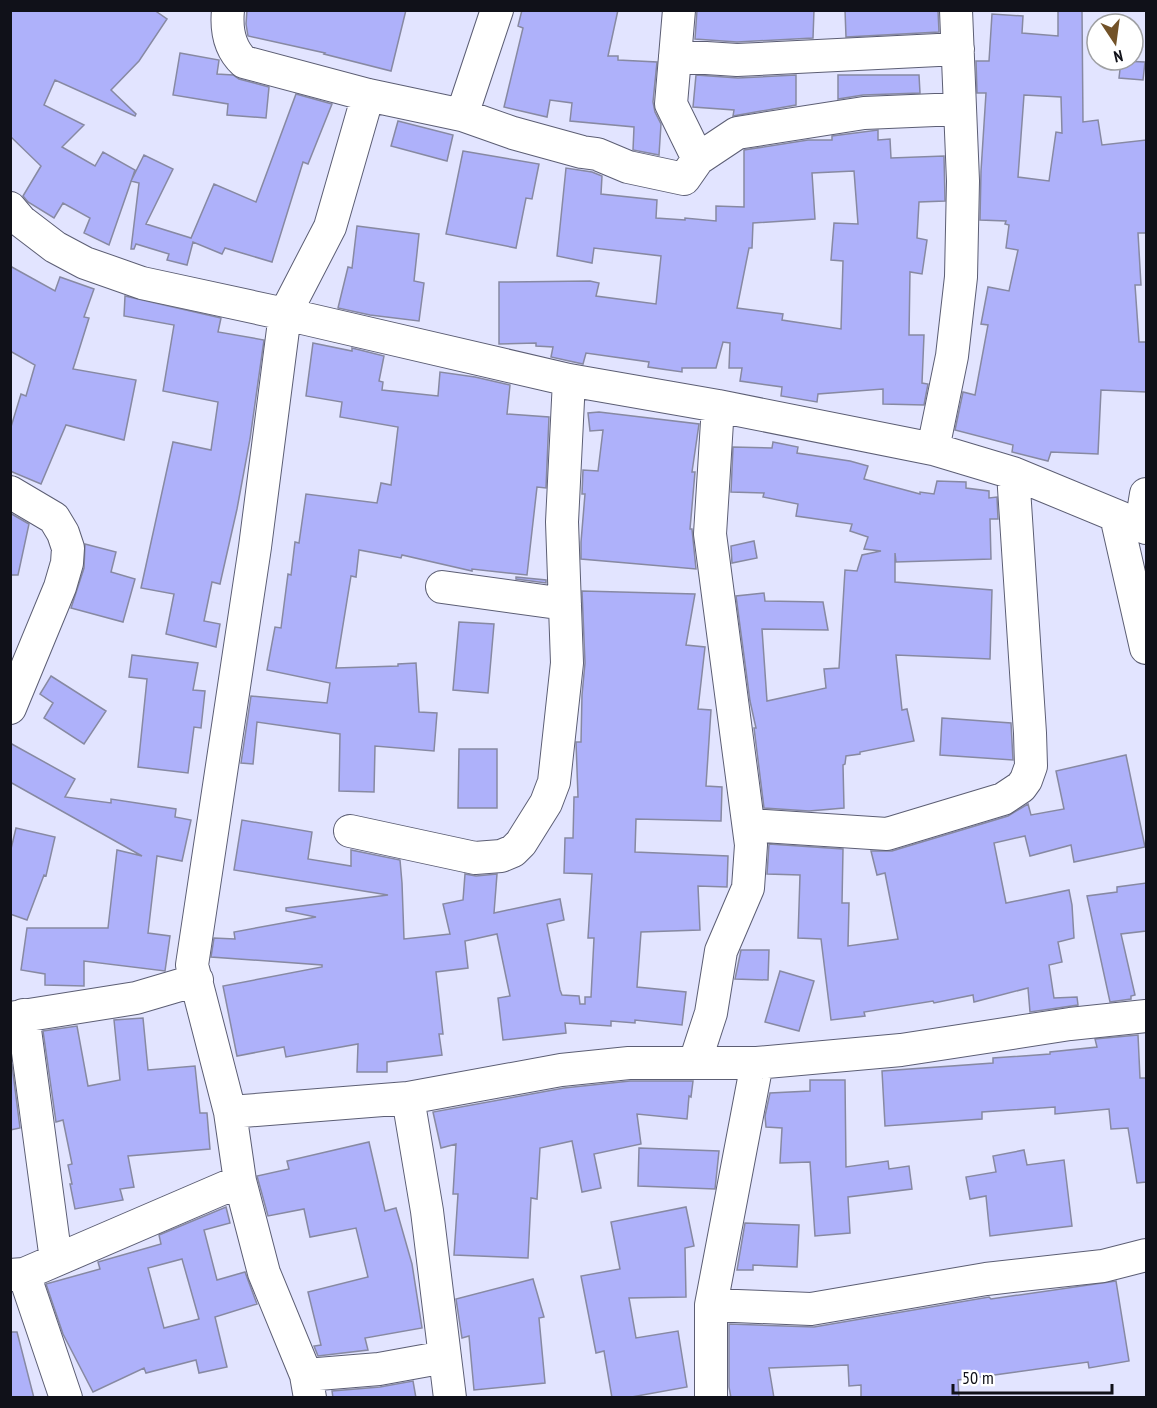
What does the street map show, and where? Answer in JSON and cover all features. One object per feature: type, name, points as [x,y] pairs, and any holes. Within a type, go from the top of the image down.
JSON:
[{"type":"street","points":[[228,10],[228,30],[231,42],[237,55],[244,62],[368,95],[462,116],[513,134],[597,154],[628,167],[684,179],[698,159],[737,133],[864,113],[959,109]]},
{"type":"street","points":[[462,116],[497,10]]},
{"type":"street","points":[[679,10],[671,104],[698,159]]},
{"type":"street","points":[[933,449],[952,356],[961,277],[963,181],[956,10]]},
{"type":"street","points":[[675,56],[737,60],[958,49]]},
{"type":"street","points":[[368,95],[330,227],[285,314],[255,546],[192,965],[230,1113],[240,1181],[264,1273],[308,1386],[379,1369],[445,1357]]},
{"type":"street","points":[[14,225],[85,263],[142,283],[569,380],[718,406],[933,449],[1013,473],[1134,523]]},
{"type":"street","points":[[350,831],[475,858],[501,856],[513,851],[521,843],[546,803],[554,782],[567,663],[562,522],[569,380]]},
{"type":"street","points":[[695,1062],[711,1013],[721,951],[748,888],[751,845],[710,534],[718,406]]},
{"type":"street","points":[[749,825],[887,834],[1003,799],[1021,787],[1031,766],[1013,473]]},
{"type":"street","points":[[10,492],[54,518],[68,548],[67,563],[60,587],[10,708]]},
{"type":"street","points":[[1146,494],[1134,523],[1146,648]]},
{"type":"street","points":[[442,587],[565,604]]},
{"type":"street","points":[[56,1260],[17,1017],[136,998],[197,980]]},
{"type":"street","points":[[230,1113],[408,1098],[561,1070],[628,1063],[757,1063],[901,1050],[1070,1024],[1146,1016]]},
{"type":"street","points":[[711,1398],[711,1305],[757,1063]]},
{"type":"street","points":[[408,1098],[427,1211],[450,1398]]},
{"type":"street","points":[[66,1398],[17,1275],[240,1181]]},
{"type":"street","points":[[711,1305],[812,1309],[986,1279],[1103,1266],[1146,1255]]},
{"type":"building","points":[[10,10],[154,10],[167,19],[139,61],[111,90],[136,114],[135,116],[55,80],[44,105],[84,125],[62,147],[95,166],[103,152],[135,170],[109,245],[84,233],[90,218],[63,203],[54,218],[28,202],[23,196],[41,166],[10,136]]},
{"type":"building","points":[[247,10],[406,10],[391,71],[248,36]]},
{"type":"building","points":[[522,10],[618,10],[608,56],[618,56],[618,60],[657,62],[653,102],[661,124],[659,155],[633,150],[634,127],[570,121],[572,103],[550,100],[547,117],[504,107],[523,28],[518,26]]},
{"type":"building","points":[[697,10],[814,10],[813,38],[737,42],[695,39]]},
{"type":"building","points":[[845,10],[938,10],[939,32],[846,37]]},
{"type":"building","points":[[1058,10],[1082,10],[1083,122],[1098,120],[1102,145],[1146,140],[1146,233],[1138,233],[1141,285],[1135,285],[1139,342],[1146,342],[1146,392],[1101,390],[1098,454],[1051,452],[1048,461],[1012,452],[1013,445],[955,430],[963,392],[975,395],[988,325],[981,324],[988,287],[1009,291],[1018,250],[1006,248],[1009,225],[1005,224],[1006,221],[980,220],[986,93],[977,93],[976,61],[989,61],[992,14],[1023,16],[1022,33],[1058,36]],"holes":[[[1024,95],[1061,97],[1062,133],[1056,132],[1049,181],[1018,177]]]},
{"type":"building","points":[[180,53],[219,60],[217,74],[233,75],[239,79],[269,87],[266,118],[227,115],[228,104],[173,95]]},
{"type":"building","points":[[1120,72],[1144,72],[1143,80],[1119,78]]},
{"type":"building","points":[[696,75],[738,78],[796,75],[796,105],[733,116],[734,110],[693,107]]},
{"type":"building","points":[[838,75],[919,75],[920,93],[863,95],[838,99]]},
{"type":"building","points":[[296,94],[332,104],[308,164],[303,162],[272,262],[225,248],[222,254],[193,242],[187,265],[167,260],[169,254],[136,244],[134,249],[131,249],[139,183],[131,181],[144,155],[173,169],[146,224],[191,238],[214,184],[256,202]]},
{"type":"building","points":[[398,121],[453,135],[447,161],[391,146]]},
{"type":"building","points":[[878,130],[878,140],[890,139],[891,158],[944,156],[945,201],[919,202],[917,238],[927,240],[922,274],[910,272],[909,335],[924,335],[922,383],[928,384],[924,405],[883,404],[883,389],[818,394],[817,402],[781,396],[782,387],[740,381],[742,368],[729,368],[730,343],[723,342],[716,368],[682,368],[682,372],[648,367],[649,362],[586,353],[583,364],[551,357],[553,347],[536,346],[536,343],[499,344],[499,282],[590,281],[599,283],[596,296],[656,304],[661,256],[594,248],[592,263],[557,256],[566,168],[602,176],[601,194],[657,200],[656,218],[716,221],[716,206],[744,207],[744,150],[808,140],[832,140],[832,136]],"holes":[[[854,171],[858,224],[834,223],[831,260],[843,261],[841,329],[782,320],[783,314],[737,308],[749,248],[752,248],[753,223],[815,219],[812,173]]]},
{"type":"building","points":[[463,151],[539,164],[532,199],[526,198],[516,248],[446,234]]},
{"type":"building","points":[[357,226],[419,234],[414,281],[424,283],[419,321],[370,315],[338,308],[348,267],[352,268]]},
{"type":"building","points":[[10,266],[55,291],[60,277],[94,289],[84,317],[89,318],[73,369],[136,380],[124,440],[66,425],[41,484],[10,471],[10,430],[21,394],[26,396],[35,365],[10,351]]},
{"type":"building","points":[[125,296],[221,318],[218,332],[264,340],[237,509],[220,584],[212,582],[204,621],[220,624],[216,647],[166,634],[174,594],[141,588],[173,442],[211,450],[218,402],[163,391],[174,325],[124,316]]},
{"type":"building","points":[[313,343],[352,351],[352,348],[384,356],[379,381],[383,382],[382,390],[438,396],[440,372],[475,377],[510,385],[507,414],[549,417],[546,488],[537,487],[527,575],[472,569],[472,571],[402,555],[401,558],[359,550],[356,577],[351,576],[336,668],[398,666],[398,664],[416,663],[419,712],[437,713],[434,751],[375,746],[374,792],[339,791],[340,734],[257,722],[253,764],[241,763],[251,696],[327,703],[330,683],[267,670],[275,627],[281,628],[288,574],[291,575],[295,542],[299,543],[306,494],[377,503],[381,483],[391,485],[398,427],[340,417],[342,402],[306,396]]},
{"type":"building","points":[[599,412],[699,424],[692,472],[695,472],[690,529],[692,529],[696,569],[581,559],[585,494],[582,494],[583,470],[598,471],[603,430],[590,431],[588,413]]},
{"type":"building","points":[[773,442],[798,447],[797,453],[868,466],[864,479],[920,494],[920,492],[934,494],[937,481],[966,482],[966,488],[989,491],[989,498],[997,497],[998,519],[990,519],[991,559],[896,562],[895,553],[895,582],[992,590],[990,659],[896,655],[902,710],[907,709],[914,741],[846,756],[843,765],[844,808],[809,811],[764,808],[754,728],[756,728],[750,701],[736,596],[764,593],[765,601],[823,602],[828,630],[762,629],[767,701],[826,688],[824,669],[839,668],[845,570],[857,571],[862,555],[881,551],[864,549],[868,537],[850,531],[852,524],[796,516],[798,504],[763,497],[764,493],[731,492],[733,447],[772,448]]},
{"type":"building","points":[[10,513],[29,524],[18,575],[10,575]]},
{"type":"building","points":[[754,541],[757,558],[732,563],[731,546]]},
{"type":"building","points":[[85,544],[116,552],[111,572],[135,579],[123,622],[71,608],[84,568]]},
{"type":"building","points":[[516,577],[546,580],[546,583],[516,579]]},
{"type":"building","points":[[582,591],[695,594],[686,645],[705,647],[698,709],[711,710],[706,786],[722,787],[721,821],[636,819],[635,852],[728,856],[727,887],[698,886],[700,930],[641,932],[637,987],[686,992],[682,1025],[635,1020],[635,1023],[611,1021],[611,1026],[565,1023],[566,1033],[503,1040],[498,998],[510,996],[497,934],[465,941],[468,968],[436,972],[443,1034],[439,1034],[442,1055],[387,1062],[387,1072],[357,1072],[358,1044],[286,1057],[284,1047],[237,1056],[223,986],[322,967],[322,965],[211,957],[214,938],[235,939],[234,932],[316,917],[286,911],[286,908],[388,895],[234,870],[242,820],[312,832],[308,859],[351,866],[351,850],[400,860],[404,939],[450,934],[443,904],[463,900],[465,874],[476,876],[497,874],[494,913],[560,899],[564,920],[547,924],[560,990],[562,995],[579,996],[580,1004],[585,1004],[585,997],[591,997],[594,938],[588,938],[592,874],[564,873],[565,838],[573,838],[574,797],[578,797],[576,742],[581,742],[585,663]]},
{"type":"building","points":[[459,622],[494,624],[488,693],[453,690]]},
{"type":"building","points":[[132,655],[198,663],[193,690],[205,691],[201,728],[194,727],[188,773],[138,767],[147,679],[129,677]]},
{"type":"building","points":[[51,676],[106,711],[84,744],[44,718],[53,703],[40,694]]},
{"type":"building","points":[[942,718],[1011,723],[1013,760],[940,755]]},
{"type":"building","points":[[10,743],[75,779],[65,797],[111,803],[111,799],[176,809],[175,817],[191,820],[182,861],[157,856],[148,933],[170,936],[165,971],[84,961],[84,986],[45,985],[45,974],[21,970],[27,928],[108,928],[117,850],[142,856],[10,782]]},
{"type":"building","points":[[459,749],[497,749],[497,808],[458,808]]},
{"type":"building","points":[[1126,755],[1145,847],[1074,862],[1071,845],[1030,856],[1025,836],[994,843],[1006,903],[1069,890],[1074,938],[1058,942],[1062,962],[1049,965],[1054,998],[1077,997],[1078,1005],[1030,1012],[1028,988],[974,1002],[973,995],[934,1003],[933,1001],[864,1012],[865,1016],[831,1020],[821,939],[798,938],[800,875],[767,874],[769,844],[843,849],[842,903],[849,903],[848,946],[898,939],[885,873],[877,875],[871,851],[892,851],[1008,816],[1028,804],[1031,815],[1064,809],[1056,771]]},
{"type":"building","points":[[16,828],[55,837],[46,876],[44,875],[27,920],[10,914],[10,853]]},
{"type":"building","points":[[1146,883],[1146,931],[1121,934],[1135,995],[1131,996],[1131,999],[1110,1002],[1087,896],[1117,892],[1117,887]]},
{"type":"building","points":[[741,950],[769,950],[768,980],[735,979]]},
{"type":"building","points":[[780,971],[814,981],[799,1031],[765,1022]]},
{"type":"building","points":[[143,1018],[148,1070],[195,1066],[200,1113],[207,1113],[210,1149],[128,1156],[134,1187],[120,1189],[123,1200],[75,1209],[68,1165],[72,1164],[63,1120],[56,1122],[43,1031],[77,1026],[88,1086],[120,1080],[114,1020]]},
{"type":"building","points":[[1138,1035],[1140,1078],[1146,1078],[1146,1182],[1137,1183],[1128,1128],[1111,1129],[1109,1109],[1055,1114],[1055,1107],[982,1112],[982,1119],[885,1126],[882,1071],[993,1063],[993,1058],[1050,1054],[1050,1052],[1097,1047],[1095,1039]]},
{"type":"building","points":[[12,1065],[20,1128],[10,1130],[10,1066]]},
{"type":"building","points":[[810,1080],[845,1080],[846,1167],[888,1161],[889,1169],[909,1166],[912,1189],[848,1197],[850,1233],[815,1236],[810,1162],[780,1163],[782,1128],[766,1127],[765,1116],[770,1093],[810,1091]]},
{"type":"building","points":[[630,1081],[693,1081],[687,1119],[637,1114],[641,1144],[594,1154],[601,1188],[582,1192],[572,1141],[540,1148],[537,1199],[531,1198],[528,1258],[454,1255],[458,1194],[453,1194],[456,1144],[441,1148],[433,1112],[564,1088]]},
{"type":"building","points":[[369,1142],[385,1211],[396,1208],[412,1264],[422,1328],[365,1338],[368,1350],[318,1356],[314,1346],[321,1345],[308,1292],[368,1277],[356,1228],[310,1237],[304,1209],[268,1216],[257,1176],[289,1169],[287,1161]]},
{"type":"building","points":[[639,1148],[719,1151],[715,1189],[638,1186]]},
{"type":"building","points":[[1024,1150],[1027,1165],[1064,1160],[1072,1226],[990,1236],[986,1196],[970,1199],[966,1177],[996,1172],[993,1156]]},
{"type":"building","points":[[226,1207],[230,1223],[204,1230],[217,1280],[245,1272],[257,1304],[215,1317],[227,1367],[199,1373],[196,1360],[146,1373],[144,1368],[93,1392],[63,1334],[46,1284],[100,1269],[98,1262],[161,1244],[159,1235]],"holes":[[[182,1259],[199,1319],[164,1328],[148,1268]]]},
{"type":"building","points":[[686,1207],[694,1246],[685,1248],[686,1297],[629,1298],[636,1338],[678,1331],[687,1387],[626,1398],[612,1398],[604,1351],[596,1353],[581,1276],[620,1269],[611,1222]]},
{"type":"building","points":[[745,1223],[799,1225],[797,1267],[753,1265],[753,1270],[737,1270]]},
{"type":"building","points":[[533,1279],[544,1317],[539,1318],[545,1383],[474,1390],[469,1336],[462,1338],[456,1299]]},
{"type":"building","points":[[1116,1281],[1129,1361],[1089,1368],[1088,1362],[958,1380],[959,1398],[861,1398],[861,1385],[849,1386],[848,1365],[769,1368],[774,1398],[731,1398],[729,1324],[814,1327],[989,1297],[991,1299]]},
{"type":"building","points":[[10,1332],[17,1332],[34,1398],[10,1398]]},
{"type":"building","points":[[413,1381],[416,1398],[333,1398],[332,1391],[380,1387]]}]
